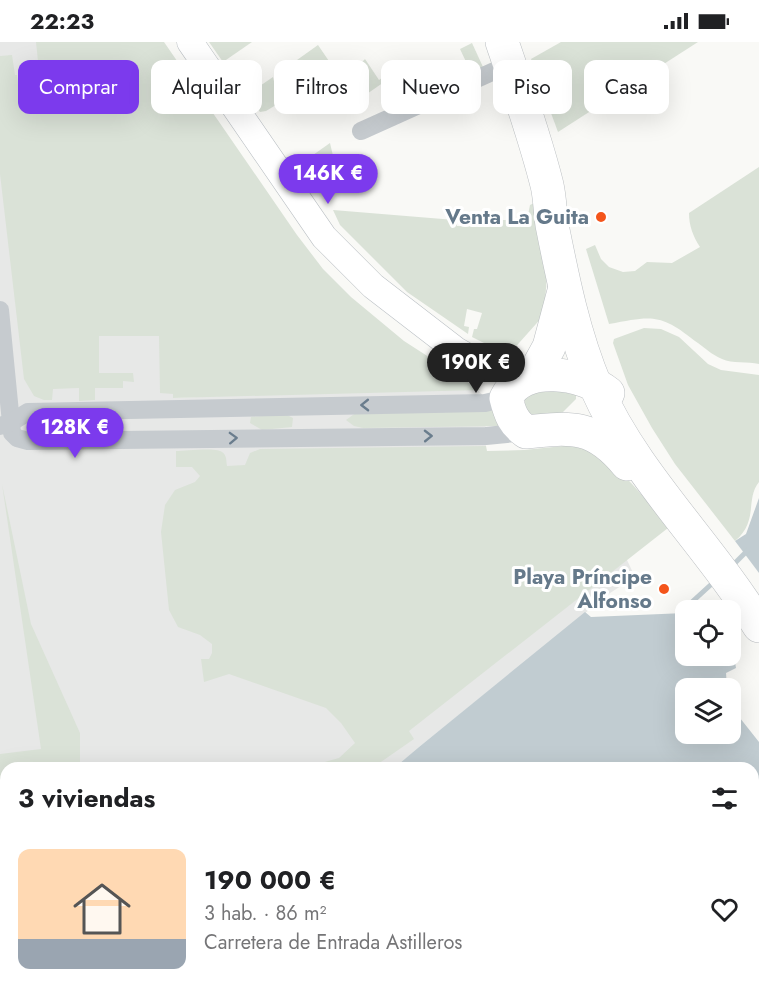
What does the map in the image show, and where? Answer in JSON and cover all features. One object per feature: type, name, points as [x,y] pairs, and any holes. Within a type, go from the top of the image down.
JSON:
[{"type":"highway","points":[[506,53],[548,187],[563,217],[601,334],[630,410],[655,452],[677,508]]},
{"type":"highway","points":[[548,187],[552,221],[565,286],[577,333],[596,386],[619,433],[745,591],[759,627]]},
{"type":"highway","points":[[565,286],[549,347],[519,387],[510,415],[515,424],[526,432],[561,429],[585,432],[605,441],[677,508]]},
{"type":"highway","points":[[561,429],[580,412],[596,386],[600,375],[597,344],[601,334]]},
{"type":"highway","points":[[519,387],[567,376],[606,390],[614,398],[632,433],[655,452]]},
{"type":"street","points":[[190,42],[324,237],[373,286],[422,325],[456,350],[519,387]]},
{"type":"street","points":[[361,131],[506,53]]},
{"type":"street","points":[[0,310],[6,365],[5,424],[17,438],[28,441],[486,436],[526,432]]},
{"type":"street","points":[[5,424],[28,412],[485,403],[519,387]]},
{"type":"shaded area","points":[[0,42],[42,42],[50,60],[18,60],[18,114],[75,114],[173,329],[173,398],[472,385],[485,397],[486,451],[627,560],[635,577],[610,593],[402,762],[0,762]]},
{"type":"shaded area","points":[[36,42],[164,42],[176,60],[151,60],[151,114],[214,114],[323,269],[351,297],[404,341],[480,390],[173,398],[173,394],[160,393],[159,336],[99,336],[99,373],[133,373],[134,382],[123,381],[123,388],[95,388],[95,400],[79,401],[79,388],[53,389],[52,400],[34,396],[24,379],[0,174],[0,56],[12,55],[18,82],[18,114],[139,114],[139,60],[38,60]]},
{"type":"shaded area","points":[[209,42],[252,42],[226,60],[222,60]]},
{"type":"shaded area","points":[[561,42],[698,42],[669,61],[584,60],[584,114],[586,114],[558,132],[551,114],[572,114],[572,60],[531,59]]},
{"type":"shaded area","points":[[472,43],[480,60],[465,60],[460,49]]},
{"type":"shaded area","points":[[318,45],[328,60],[297,60]]},
{"type":"shaded area","points":[[369,65],[379,80],[381,79],[381,84],[369,92]]},
{"type":"shaded area","points":[[273,77],[274,106],[262,112],[262,85]]},
{"type":"shaded area","points":[[330,143],[334,160],[345,157],[347,162],[300,174],[296,167]]},
{"type":"shaded area","points":[[759,167],[759,364],[722,359],[664,321],[646,318],[609,324],[586,249],[595,245],[601,259],[609,267],[623,272],[635,271],[647,262],[672,263],[700,247],[692,231],[689,213]]},
{"type":"shaded area","points":[[536,202],[547,275],[544,315],[511,352],[498,350],[472,337],[482,313],[467,309],[464,326],[469,327],[468,334],[407,292],[340,225],[333,210],[455,220],[457,226],[492,227],[493,223],[497,223],[498,220],[527,220],[530,205]]},
{"type":"shaded area","points":[[644,328],[661,329],[679,337],[708,364],[721,370],[759,375],[759,482],[753,496],[747,526],[735,541],[675,464],[628,385],[613,343],[614,339]]},
{"type":"shaded area","points":[[554,390],[576,395],[576,399],[562,413],[530,416],[525,411],[525,398],[536,393]]},
{"type":"shaded area","points":[[495,409],[499,426],[363,428],[354,426],[346,420],[357,412]]},
{"type":"shaded area","points":[[285,414],[293,418],[292,427],[262,430],[250,423],[251,417]]},
{"type":"shaded area","points":[[573,445],[587,449],[614,466],[638,490],[668,528],[409,731],[414,739],[381,762],[325,762],[339,758],[355,743],[341,723],[326,708],[229,674],[204,682],[201,659],[209,659],[212,644],[200,635],[178,627],[169,610],[161,532],[165,505],[175,490],[195,482],[200,476],[192,467],[176,467],[176,451],[207,449],[222,452],[225,455],[227,466],[245,465],[250,453],[260,449],[486,446],[487,451]]},
{"type":"shaded area","points":[[2,484],[31,624],[80,733],[80,762],[0,762],[0,754],[41,749]]},
{"type":"shaded area","points":[[759,498],[759,573],[735,541],[746,534]]},
{"type":"shaded area","points":[[585,612],[591,617],[675,613],[675,666],[736,666],[736,668],[726,673],[726,678],[675,678],[675,744],[741,744],[741,719],[759,742],[759,762],[401,762]]},
{"type":"waterway","points":[[732,566],[749,549]]},
{"type":"waterway","points":[[694,600],[716,580]]},
{"type":"place","name":"Venta La Guita","points":[[601,217]]},
{"type":"place","name":"Playa Príncipe Alfonso","points":[[664,589]]}]
